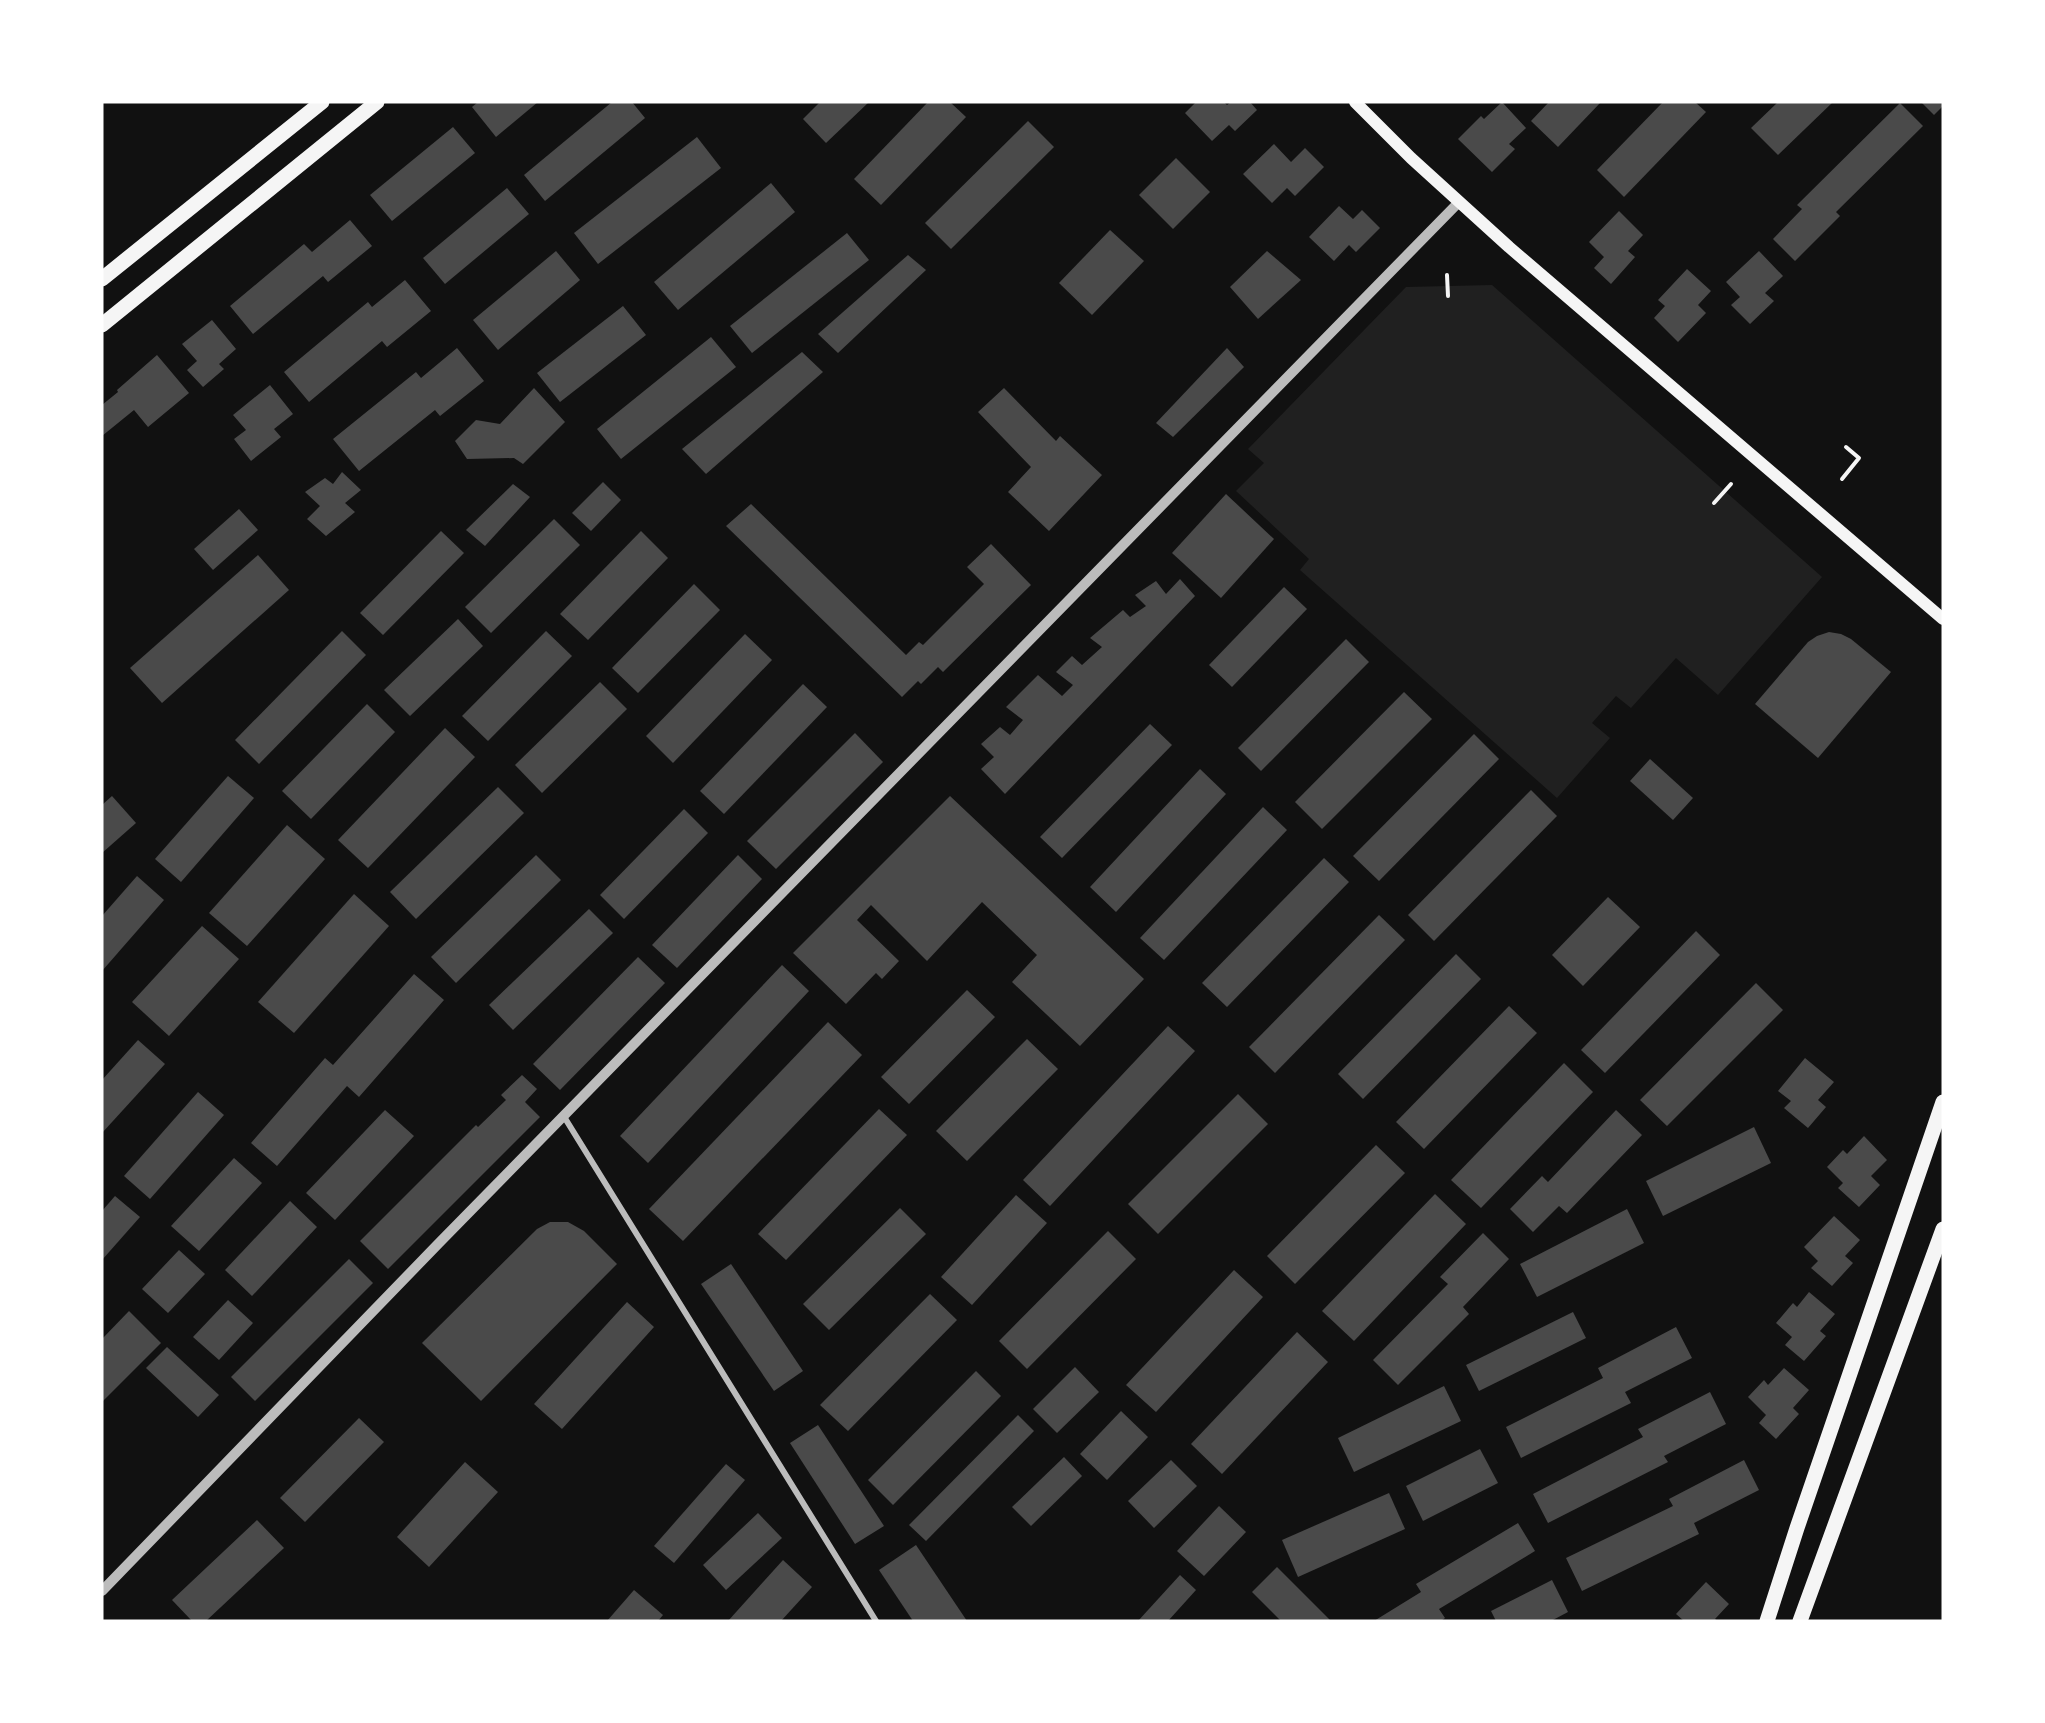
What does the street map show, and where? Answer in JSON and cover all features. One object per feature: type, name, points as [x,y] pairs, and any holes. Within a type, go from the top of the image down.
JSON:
[{"type":"main road","points":[[102,279],[322,102]]},
{"type":"main road","points":[[102,325],[377,102]]},
{"type":"main road","points":[[1355,102],[1509,247],[1943,619]]},
{"type":"main road","points":[[1767,1621],[1943,1102]]},
{"type":"main road","points":[[1800,1621],[1943,1229]]},
{"type":"street","points":[[102,1591],[563,1115],[1459,202]]},
{"type":"street","points":[[563,1115],[876,1621]]},
{"type":"path","points":[[1447,275],[1448,297]]},
{"type":"path","points":[[1842,479],[1859,458],[1846,447]]},
{"type":"path","points":[[1714,502],[1731,484]]},
{"type":"shaded area","points":[[1492,285],[1822,577],[1718,695],[1676,658],[1631,708],[1616,696],[1592,723],[1610,738],[1557,798],[1300,570],[1309,559],[1236,491],[1264,463],[1248,449],[1406,287]]},
{"type":"building","points":[[478,102],[538,102],[496,137],[472,107]]},
{"type":"building","points":[[612,102],[632,102],[645,118],[545,201],[524,175]]},
{"type":"building","points":[[820,102],[869,102],[826,143],[803,119]]},
{"type":"building","points":[[928,102],[950,102],[966,117],[881,205],[854,179]]},
{"type":"building","points":[[1196,102],[1224,102],[1227,105],[1231,102],[1250,102],[1257,110],[1235,131],[1229,125],[1212,141],[1185,113]]},
{"type":"building","points":[[1502,102],[1526,128],[1509,144],[1515,149],[1492,172],[1458,139],[1481,116],[1484,119]]},
{"type":"building","points":[[1549,102],[1601,102],[1558,147],[1531,121]]},
{"type":"building","points":[[1663,102],[1695,102],[1706,112],[1624,197],[1597,170]]},
{"type":"building","points":[[1778,102],[1833,102],[1778,155],[1751,128]]},
{"type":"building","points":[[1921,102],[1943,102],[1943,106],[1934,115]]},
{"type":"building","points":[[1900,103],[1923,126],[1836,212],[1840,216],[1795,261],[1773,239],[1802,209],[1797,205]]},
{"type":"building","points":[[1028,121],[1054,147],[951,249],[925,223]]},
{"type":"building","points":[[453,127],[475,153],[392,221],[370,195]]},
{"type":"building","points":[[697,137],[721,168],[598,264],[574,233]]},
{"type":"building","points":[[1274,144],[1291,162],[1305,148],[1324,167],[1295,196],[1287,188],[1272,203],[1243,174]]},
{"type":"building","points":[[1176,158],[1210,192],[1173,229],[1139,195]]},
{"type":"building","points":[[771,183],[795,212],[678,310],[654,282]]},
{"type":"building","points":[[507,188],[529,214],[445,284],[423,258]]},
{"type":"building","points":[[1339,206],[1353,219],[1362,210],[1380,228],[1356,252],[1349,245],[1334,261],[1309,237]]},
{"type":"building","points":[[1619,211],[1643,235],[1628,251],[1635,257],[1611,284],[1594,268],[1604,257],[1589,242]]},
{"type":"building","points":[[350,220],[372,246],[328,282],[323,276],[253,334],[230,306],[304,244],[312,252]]},
{"type":"building","points":[[1110,230],[1144,261],[1092,315],[1059,283]]},
{"type":"building","points":[[847,233],[869,260],[752,353],[730,326]]},
{"type":"building","points":[[556,251],[580,280],[498,350],[473,320]]},
{"type":"building","points":[[1267,251],[1301,280],[1258,319],[1230,287]]},
{"type":"building","points":[[1759,251],[1783,276],[1765,293],[1774,301],[1750,324],[1731,305],[1740,297],[1726,282]]},
{"type":"building","points":[[908,255],[926,270],[838,353],[818,334]]},
{"type":"building","points":[[1687,269],[1711,291],[1698,305],[1706,313],[1678,342],[1654,318],[1665,306],[1658,300]]},
{"type":"building","points":[[405,280],[431,311],[387,347],[382,341],[309,402],[284,372],[368,302],[372,307]]},
{"type":"building","points":[[623,306],[646,335],[560,402],[537,373]]},
{"type":"building","points":[[212,320],[236,349],[219,364],[224,369],[203,387],[187,370],[197,361],[182,344]]},
{"type":"building","points":[[711,337],[736,367],[621,459],[597,429]]},
{"type":"building","points":[[457,348],[484,381],[440,416],[435,410],[359,471],[333,439],[416,372],[421,378]]},
{"type":"building","points":[[1227,348],[1244,367],[1173,437],[1156,423]]},
{"type":"building","points":[[802,352],[823,372],[706,474],[682,449]]},
{"type":"building","points":[[157,355],[189,393],[148,427],[134,410],[102,436],[102,405]]},
{"type":"building","points":[[270,385],[293,414],[274,429],[281,437],[251,461],[234,439],[246,430],[233,415]]},
{"type":"building","points":[[534,388],[565,422],[523,464],[514,458],[467,459],[455,441],[476,420],[500,424]]},
{"type":"building","points":[[1004,388],[1056,441],[1060,436],[1102,475],[1049,531],[1008,492],[1031,467],[978,412]]},
{"type":"building","points":[[342,472],[361,490],[345,503],[355,512],[326,536],[307,519],[320,506],[305,492],[325,478],[333,484]]},
{"type":"building","points":[[603,482],[621,500],[591,531],[572,513]]},
{"type":"building","points":[[513,484],[530,497],[485,546],[466,530]]},
{"type":"building","points":[[1226,494],[1274,539],[1221,598],[1172,553]]},
{"type":"building","points":[[751,504],[906,655],[919,642],[923,645],[984,584],[967,567],[991,544],[1031,585],[943,672],[938,667],[921,684],[918,681],[902,697],[726,526]]},
{"type":"building","points":[[239,509],[258,530],[213,570],[194,549]]},
{"type":"building","points":[[554,519],[580,545],[491,633],[465,607]]},
{"type":"building","points":[[441,531],[464,553],[383,635],[360,613]]},
{"type":"building","points":[[641,531],[668,558],[588,640],[560,614]]},
{"type":"building","points":[[258,555],[289,590],[162,703],[130,668]]},
{"type":"building","points":[[1180,579],[1195,596],[1005,794],[981,769],[994,757],[981,744],[1000,727],[1010,735],[1023,720],[1006,707],[1038,675],[1062,696],[1073,685],[1056,672],[1072,656],[1082,665],[1102,647],[1090,638],[1123,610],[1130,617],[1146,606],[1135,595],[1156,581],[1166,594]]},
{"type":"building","points":[[694,584],[720,610],[638,693],[612,668]]},
{"type":"building","points":[[1284,587],[1307,609],[1232,687],[1209,665]]},
{"type":"building","points":[[458,619],[483,646],[410,716],[384,690]]},
{"type":"building","points":[[342,631],[366,655],[259,764],[235,740]]},
{"type":"building","points":[[546,631],[572,656],[488,741],[462,716]]},
{"type":"building","points":[[1829,632],[1851,639],[1891,672],[1818,758],[1755,704],[1808,642]]},
{"type":"building","points":[[745,634],[772,660],[673,763],[646,736]]},
{"type":"building","points":[[1346,639],[1369,662],[1261,771],[1238,748]]},
{"type":"building","points":[[600,682],[627,709],[542,793],[515,765]]},
{"type":"building","points":[[803,684],[827,707],[724,814],[700,791]]},
{"type":"building","points":[[1404,692],[1432,719],[1322,829],[1295,802]]},
{"type":"building","points":[[367,704],[395,732],[311,819],[282,791]]},
{"type":"building","points":[[1150,724],[1172,745],[1062,858],[1040,837]]},
{"type":"building","points":[[445,728],[475,757],[368,868],[338,840]]},
{"type":"building","points":[[855,733],[883,762],[776,869],[747,841]]},
{"type":"building","points":[[1474,734],[1499,759],[1379,881],[1353,856]]},
{"type":"building","points":[[1650,759],[1693,798],[1673,820],[1630,781]]},
{"type":"building","points":[[1200,769],[1226,794],[1116,912],[1090,887]]},
{"type":"building","points":[[228,776],[254,798],[181,882],[155,859]]},
{"type":"building","points":[[498,787],[524,813],[416,919],[390,892]]},
{"type":"building","points":[[1531,790],[1557,816],[1434,941],[1408,915]]},
{"type":"building","points":[[112,796],[136,823],[102,853],[102,805]]},
{"type":"building","points":[[950,796],[1144,979],[1080,1046],[1012,982],[1037,955],[982,902],[927,961],[871,905],[857,920],[899,961],[882,979],[876,973],[846,1004],[793,953]]},
{"type":"building","points":[[1263,807],[1287,830],[1164,960],[1140,938]]},
{"type":"building","points":[[684,809],[708,833],[624,919],[600,895]]},
{"type":"building","points":[[287,825],[325,859],[247,946],[209,913]]},
{"type":"building","points":[[536,855],[561,880],[456,983],[431,957]]},
{"type":"building","points":[[738,855],[762,879],[677,968],[652,945]]},
{"type":"building","points":[[1324,858],[1349,882],[1227,1007],[1202,983]]},
{"type":"building","points":[[137,876],[164,900],[102,971],[102,916]]},
{"type":"building","points":[[354,894],[389,926],[294,1033],[258,1002]]},
{"type":"building","points":[[1608,897],[1640,927],[1583,986],[1552,955]]},
{"type":"building","points":[[589,909],[613,933],[513,1030],[489,1005]]},
{"type":"building","points":[[1379,915],[1405,940],[1275,1073],[1249,1047]]},
{"type":"building","points":[[202,926],[239,959],[169,1036],[132,1002]]},
{"type":"building","points":[[1696,931],[1720,955],[1605,1073],[1581,1050]]},
{"type":"building","points":[[1456,954],[1481,979],[1363,1099],[1338,1074]]},
{"type":"building","points":[[638,957],[665,983],[560,1090],[533,1064]]},
{"type":"building","points":[[782,965],[809,991],[648,1163],[620,1136]]},
{"type":"building","points":[[414,974],[444,1000],[359,1097],[347,1086],[277,1166],[251,1143],[325,1058],[333,1065]]},
{"type":"building","points":[[1756,983],[1783,1010],[1667,1126],[1640,1100]]},
{"type":"building","points":[[967,990],[995,1017],[909,1104],[881,1077]]},
{"type":"building","points":[[1509,1006],[1537,1033],[1424,1149],[1396,1122]]},
{"type":"building","points":[[828,1022],[862,1055],[683,1241],[649,1209]]},
{"type":"building","points":[[1168,1026],[1195,1051],[1050,1206],[1023,1180]]},
{"type":"building","points":[[1027,1039],[1058,1069],[967,1161],[936,1131]]},
{"type":"building","points":[[138,1040],[165,1064],[102,1133],[102,1080]]},
{"type":"building","points":[[1805,1058],[1834,1082],[1818,1100],[1826,1107],[1808,1128],[1784,1108],[1791,1101],[1778,1091]]},
{"type":"building","points":[[1564,1063],[1593,1092],[1481,1208],[1451,1180]]},
{"type":"building","points":[[522,1075],[537,1089],[525,1102],[540,1117],[388,1269],[360,1241],[476,1125],[478,1127],[506,1100],[501,1095]]},
{"type":"building","points":[[198,1092],[224,1115],[150,1199],[124,1176]]},
{"type":"building","points":[[1238,1094],[1268,1124],[1158,1234],[1128,1204]]},
{"type":"building","points":[[879,1109],[907,1135],[786,1260],[758,1234]]},
{"type":"building","points":[[385,1110],[414,1136],[335,1220],[306,1193]]},
{"type":"building","points":[[1616,1110],[1642,1135],[1567,1213],[1559,1206],[1533,1232],[1510,1209],[1542,1176],[1548,1182]]},
{"type":"building","points":[[1754,1127],[1771,1163],[1663,1216],[1646,1181]]},
{"type":"building","points":[[1864,1136],[1887,1160],[1871,1176],[1880,1185],[1859,1207],[1838,1188],[1843,1183],[1827,1167],[1843,1150],[1847,1154]]},
{"type":"building","points":[[1376,1145],[1405,1173],[1295,1284],[1267,1256]]},
{"type":"building","points":[[234,1158],[262,1183],[199,1251],[171,1226]]},
{"type":"building","points":[[1435,1194],[1466,1224],[1354,1341],[1322,1311]]},
{"type":"building","points":[[1016,1195],[1047,1223],[972,1305],[941,1277]]},
{"type":"building","points":[[115,1196],[140,1217],[102,1260],[102,1211]]},
{"type":"building","points":[[290,1201],[317,1227],[252,1296],[225,1270]]},
{"type":"building","points":[[900,1208],[926,1234],[829,1330],[803,1304]]},
{"type":"building","points":[[1627,1209],[1644,1243],[1537,1297],[1520,1264]]},
{"type":"building","points":[[1834,1216],[1860,1240],[1845,1256],[1853,1263],[1832,1286],[1811,1268],[1818,1261],[1804,1247]]},
{"type":"building","points":[[550,1222],[568,1222],[584,1231],[617,1264],[481,1401],[422,1343],[537,1229]]},
{"type":"building","points":[[1108,1231],[1136,1259],[1027,1369],[999,1341]]},
{"type":"building","points":[[1483,1233],[1509,1259],[1463,1307],[1469,1314],[1398,1385],[1373,1360],[1448,1284],[1440,1277]]},
{"type":"building","points":[[179,1250],[205,1274],[168,1313],[142,1289]]},
{"type":"building","points":[[349,1259],[373,1283],[255,1401],[231,1377]]},
{"type":"building","points":[[731,1264],[803,1371],[774,1391],[701,1284]]},
{"type":"building","points":[[1234,1270],[1263,1297],[1156,1412],[1126,1385]]},
{"type":"building","points":[[1809,1292],[1835,1314],[1820,1331],[1826,1336],[1804,1361],[1785,1345],[1792,1337],[1776,1323],[1793,1303],[1797,1307]]},
{"type":"building","points":[[930,1294],[957,1320],[848,1431],[820,1405]]},
{"type":"building","points":[[228,1300],[253,1323],[219,1360],[193,1337]]},
{"type":"building","points":[[627,1302],[654,1327],[562,1429],[534,1404]]},
{"type":"building","points":[[129,1311],[161,1343],[102,1402],[102,1339]]},
{"type":"building","points":[[1573,1312],[1586,1338],[1479,1391],[1466,1365]]},
{"type":"building","points":[[1676,1327],[1692,1358],[1625,1392],[1631,1403],[1521,1458],[1506,1427],[1603,1378],[1598,1368]]},
{"type":"building","points":[[1297,1332],[1328,1362],[1222,1474],[1191,1444]]},
{"type":"building","points":[[167,1347],[219,1395],[198,1417],[146,1368]]},
{"type":"building","points":[[1075,1367],[1099,1392],[1057,1433],[1033,1409]]},
{"type":"building","points":[[1784,1368],[1809,1390],[1793,1408],[1799,1414],[1776,1439],[1759,1423],[1766,1415],[1748,1397],[1764,1380],[1768,1385]]},
{"type":"building","points":[[976,1371],[1001,1396],[893,1505],[868,1480]]},
{"type":"building","points":[[1444,1386],[1461,1421],[1354,1472],[1338,1438]]},
{"type":"building","points":[[1710,1392],[1726,1424],[1664,1456],[1668,1462],[1548,1523],[1533,1494],[1643,1437],[1638,1429]]},
{"type":"building","points":[[1121,1411],[1148,1437],[1107,1480],[1080,1454]]},
{"type":"building","points":[[1018,1415],[1034,1431],[926,1541],[909,1525]]},
{"type":"building","points":[[359,1418],[384,1442],[305,1522],[280,1498]]},
{"type":"building","points":[[818,1425],[884,1526],[855,1544],[790,1443]]},
{"type":"building","points":[[1480,1449],[1498,1483],[1423,1521],[1406,1486]]},
{"type":"building","points":[[1064,1457],[1082,1476],[1031,1526],[1012,1507]]},
{"type":"building","points":[[1171,1460],[1197,1486],[1154,1528],[1128,1501]]},
{"type":"building","points":[[1744,1460],[1759,1490],[1694,1523],[1699,1534],[1582,1591],[1566,1558],[1673,1506],[1669,1499]]},
{"type":"building","points":[[465,1462],[498,1492],[429,1567],[397,1537]]},
{"type":"building","points":[[726,1464],[745,1480],[674,1563],[654,1546]]},
{"type":"building","points":[[1389,1493],[1405,1529],[1298,1577],[1282,1540]]},
{"type":"building","points":[[1219,1506],[1246,1532],[1204,1576],[1177,1551]]},
{"type":"building","points":[[758,1513],[782,1538],[726,1590],[703,1565]]},
{"type":"building","points":[[257,1520],[284,1548],[206,1621],[192,1621],[172,1600]]},
{"type":"building","points":[[1518,1523],[1535,1551],[1439,1609],[1445,1618],[1441,1621],[1374,1621],[1421,1592],[1416,1584]]},
{"type":"building","points":[[916,1545],[967,1621],[913,1621],[879,1570]]},
{"type":"building","points":[[783,1560],[812,1587],[781,1621],[728,1621]]},
{"type":"building","points":[[1277,1567],[1331,1621],[1281,1621],[1252,1592]]},
{"type":"building","points":[[1180,1575],[1196,1590],[1168,1621],[1138,1621]]},
{"type":"building","points":[[1552,1580],[1568,1612],[1551,1621],[1496,1621],[1491,1611]]},
{"type":"building","points":[[1706,1582],[1729,1604],[1715,1619],[1718,1621],[1684,1621],[1676,1614]]},
{"type":"building","points":[[634,1590],[663,1615],[658,1621],[607,1621]]}]
